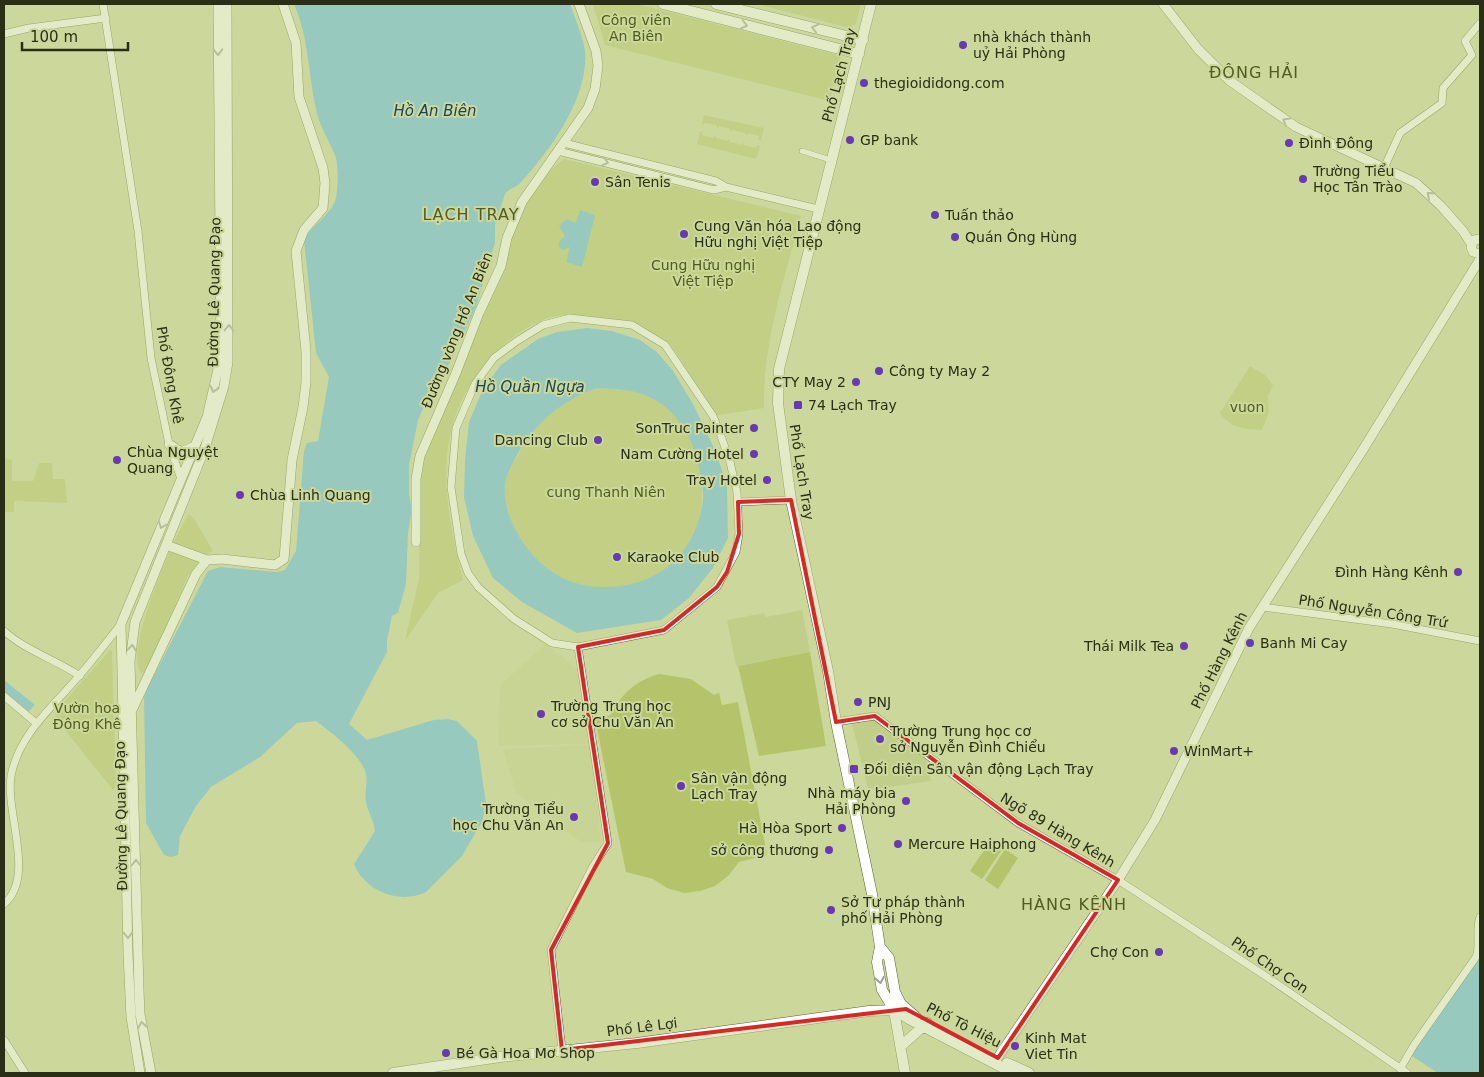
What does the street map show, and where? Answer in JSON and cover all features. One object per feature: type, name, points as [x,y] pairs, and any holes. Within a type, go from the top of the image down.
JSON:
[{"type":"main road","points":[[663,4],[859,54]]},
{"type":"main road","points":[[711,16],[716,4],[862,40]]},
{"type":"main road","name":"Phố Lạch Tray","points":[[871,4],[779,369],[778,403],[791,500],[828,671],[836,722],[853,797],[880,948],[877,962],[882,990],[894,1010]]},
{"type":"main road","name":"Phố Lạch Tray","points":[[880,948],[889,958],[895,992],[894,1010]]},
{"type":"main road","name":"Phố Tô Hiệu","points":[[895,992],[901,1004],[908,1012],[924,1025]]},
{"type":"main road","points":[[894,1010],[905,1073]]},
{"type":"main road","name":"Phố Lê Lợi","points":[[393,1073],[562,1050],[894,1010]]},
{"type":"main road","name":"Phố Tô Hiệu","points":[[894,1010],[996,1061],[1029,1073]]},
{"type":"main road","points":[[901,1046],[924,1025]]},
{"type":"main road","name":"Phố Tô Hiệu","points":[[996,1061],[1013,1073]]},
{"type":"street","name":"Phố Đông Khê","points":[[103,4],[138,231],[151,358],[169,444],[181,479]]},
{"type":"street","name":"Đường Lê Quang Đạo","points":[[181,479],[207,417],[221,356],[218,4]]},
{"type":"street","name":"Đường Lê Quang Đạo","points":[[151,1073],[140,1014],[130,662],[135,622],[191,484],[214,419],[228,362],[230,244],[227,4]]},
{"type":"street","points":[[166,544],[207,560],[222,559],[275,565],[284,559],[292,460],[304,407],[306,382],[306,351],[296,251],[304,230],[323,208],[325,183],[323,168],[300,97],[296,44],[283,4]]},
{"type":"street","name":"Đường vòng Hồ An Biên","points":[[416,542],[416,479],[420,456],[456,373],[479,313],[501,266],[516,214],[531,186],[588,108],[595,89],[598,66],[596,51],[579,4]]},
{"type":"street","points":[[1163,4],[1198,49],[1245,93],[1296,127],[1416,183],[1441,206],[1477,248]]},
{"type":"street","points":[[4,34],[106,18]]},
{"type":"street","points":[[1384,168],[1400,133],[1442,103],[1443,88],[1472,55],[1465,41],[1480,23]]},
{"type":"street","points":[[564,142],[716,181],[726,187],[818,209]]},
{"type":"street","points":[[558,150],[714,190],[726,187]]},
{"type":"street","points":[[802,151],[831,160]]},
{"type":"street","points":[[629,168],[632,159]]},
{"type":"street","points":[[666,178],[668,168]]},
{"type":"street","name":"Phố Hàng Kênh","points":[[996,1061],[1118,880],[1158,814],[1249,628],[1473,272],[1477,248]]},
{"type":"street","points":[[570,318],[632,325],[665,345],[713,416],[730,462],[738,502],[739,534],[736,552],[717,587],[664,630],[578,647],[552,643],[514,619],[478,587],[468,574],[461,554],[451,487],[456,428],[475,384],[494,358],[544,325],[570,318]]},
{"type":"street","points":[[169,444],[181,452],[187,452],[195,446]]},
{"type":"street","points":[[4,904],[12,896],[18,870],[11,779],[15,759],[23,742],[36,723],[80,676],[121,624],[181,479],[191,484]]},
{"type":"street","points":[[738,502],[791,500]]},
{"type":"street","points":[[124,726],[196,574],[207,560]]},
{"type":"street","name":"Phố Nguyễn Công Trứ","points":[[1262,607],[1392,624],[1480,641]]},
{"type":"street","points":[[121,624],[135,622]]},
{"type":"street","name":"Đường Lê Quang Đạo","points":[[121,624],[128,954],[131,1016],[140,1073]]},
{"type":"street","points":[[4,631],[11,637],[61,663],[80,676]]},
{"type":"street","points":[[562,1050],[551,950],[592,868],[608,843],[578,647]]},
{"type":"street","points":[[4,696],[36,723]]},
{"type":"street","name":"Ngõ 89 Hàng Kênh","points":[[836,722],[875,716],[1018,823],[1118,880]]},
{"type":"street","name":"Phố Chợ Con","points":[[1118,880],[1264,975],[1407,1073]]},
{"type":"street","points":[[1400,1069],[1414,1045],[1476,957],[1480,917]]},
{"type":"street","points":[[4,1040],[26,1073]]},
{"type":"highlighted area","points":[[791,500],[836,722],[875,716],[1018,823],[1118,880],[998,1058],[906,1009],[562,1050],[551,950],[608,843],[578,647],[664,630],[717,587],[727,572],[739,534],[738,502]]},
{"type":"shaded area","points":[[802,610],[810,652],[736,666],[727,620],[764,613],[766,617]]},
{"type":"shaded area","name":"Trường Trung học cơ sở Chu Văn An","points":[[546,644],[577,669],[588,744],[498,746],[500,685]]},
{"type":"shaded area","name":"Trường Trung học cơ sở Nguyễn Đình Chiểu","points":[[876,718],[925,755],[931,781],[868,790],[852,723]]},
{"type":"shaded area","name":"Trường Tiểu học Chu Văn An","points":[[591,745],[601,842],[581,842],[516,793],[503,749]]},
{"type":"green space","name":"Công viên An Biên","points":[[593,4],[637,4],[841,56],[830,101],[605,45]]},
{"type":"green space","points":[[756,4],[861,4],[856,24],[850,28]]},
{"type":"green space","points":[[704,115],[764,128],[761,140],[758,139],[759,136],[748,133],[747,136],[745,133],[733,130],[729,132],[730,129],[719,126],[718,129],[716,125],[705,123],[702,125]]},
{"type":"green space","points":[[700,131],[702,135],[713,138],[714,135],[716,138],[728,141],[729,138],[730,142],[742,145],[743,142],[744,145],[756,148],[757,145],[760,146],[756,159],[697,144]]},
{"type":"green space","name":"Cung Hữu nghị Việt Tiệp","points":[[564,159],[801,216],[771,335],[767,359],[764,408],[713,416],[672,347],[657,336],[626,324],[608,319],[573,315],[545,319],[530,326],[515,336],[489,360],[468,389],[460,404],[449,440],[446,480],[450,520],[463,580],[438,593],[405,641],[419,578],[420,456],[524,200],[538,181]]},
{"type":"green space","name":"vuon","points":[[1250,366],[1265,375],[1273,385],[1268,396],[1269,412],[1262,430],[1233,425],[1220,413]]},
{"type":"green space","name":"cung Thanh Niên","points":[[597,388],[639,393],[657,402],[674,415],[687,431],[696,450],[702,493],[701,510],[694,534],[678,557],[664,569],[647,579],[629,585],[610,588],[590,587],[571,583],[542,565],[517,532],[507,509],[505,493],[506,481],[510,470],[532,434],[550,415],[572,399]]},
{"type":"green space","points":[[4,458],[12,460],[12,481],[33,481],[39,463],[52,463],[53,479],[65,479],[67,503],[14,501],[14,512],[4,512]]},
{"type":"green space","name":"Vườn hoa Đông Khê","points":[[189,514],[195,520],[213,551],[203,556],[188,576],[147,670],[142,673],[137,663],[144,621],[162,569]]},
{"type":"green space","name":"Vườn hoa Đông Khê","points":[[112,650],[116,787],[113,790],[56,719],[55,712],[109,651]]},
{"type":"green space","points":[[810,652],[826,746],[759,756],[738,666]]},
{"type":"green space","name":"Sân vận động Lạch Tray","points":[[659,674],[691,679],[714,695],[719,693],[722,705],[738,702],[767,855],[739,862],[729,875],[715,886],[700,891],[684,893],[667,888],[653,879],[626,872],[595,720],[611,715],[620,700],[636,684]]},
{"type":"green space","points":[[991,840],[1003,848],[982,879],[970,871]]},
{"type":"green space","points":[[1005,849],[1018,858],[998,889],[985,880]]},
{"type":"water","name":"Hồ An Biên","points":[[294,4],[570,4],[581,33],[585,51],[585,69],[581,87],[565,122],[532,170],[518,185],[508,190],[505,194],[495,225],[495,243],[476,307],[446,370],[428,397],[418,420],[409,465],[409,494],[412,509],[408,533],[406,584],[398,613],[392,616],[387,640],[387,652],[349,724],[367,740],[434,720],[448,719],[457,721],[477,741],[486,804],[482,822],[462,856],[426,892],[416,896],[394,896],[384,893],[366,882],[359,873],[354,864],[375,831],[366,802],[366,774],[364,767],[353,752],[316,721],[297,723],[260,757],[211,787],[196,806],[180,836],[178,855],[171,857],[164,855],[146,823],[144,698],[147,689],[208,571],[220,567],[277,572],[285,570],[296,551],[304,451],[307,443],[318,441],[329,377],[316,353],[304,240],[334,204],[337,193],[338,170],[335,155],[317,115],[303,30]]},
{"type":"water","points":[[580,210],[595,215],[582,267],[566,262],[570,247],[563,250],[559,247],[559,242],[565,236],[559,226],[567,219],[576,223]]},
{"type":"water","name":"Hồ Quần Ngựa","points":[[587,328],[612,331],[640,340],[657,352],[673,371],[693,404],[715,450],[727,485],[728,538],[713,568],[689,598],[661,620],[577,633],[522,602],[493,578],[473,536],[464,497],[469,422],[483,389],[501,365],[538,339],[557,332]],"holes":[[[597,388],[639,393],[651,398],[671,413],[692,443],[702,487],[702,506],[697,524],[690,540],[680,555],[654,576],[620,586],[601,587],[578,584],[558,575],[540,562],[525,545],[517,532],[507,509],[505,493],[509,470],[523,445],[540,424],[572,399]]]},
{"type":"water","points":[[4,680],[35,705],[28,712],[4,693]]},
{"type":"water","points":[[1480,957],[1480,1073],[1438,1073],[1412,1056],[1411,1052]]},
{"type":"place","name":"nhà khách thành uỷ Hải Phòng","points":[[963,45]]},
{"type":"place","name":"thegioididong.com","points":[[864,83]]},
{"type":"place","name":"GP bank","points":[[850,140]]},
{"type":"place","name":"Đình Đông","points":[[1289,143]]},
{"type":"place","name":"Trường Tiểu Học Tân Trào","points":[[1303,179]]},
{"type":"place","name":"Sân Tenis","points":[[595,182]]},
{"type":"place","name":"Tuấn thảo","points":[[935,215]]},
{"type":"place","name":"Cung Văn hóa Lao động Hữu nghị Việt Tiệp","points":[[684,234]]},
{"type":"place","name":"Quán Ông Hùng","points":[[955,237]]},
{"type":"place","name":"Công ty May 2","points":[[879,371]]},
{"type":"place","name":"CTY May 2","points":[[856,382]]},
{"type":"place","name":"74 Lạch Tray","points":[[798,405]]},
{"type":"place","name":"SonTruc Painter","points":[[754,428]]},
{"type":"place","name":"Dancing Club","points":[[598,440]]},
{"type":"place","name":"Nam Cường Hotel","points":[[754,454]]},
{"type":"place","name":"Chùa Nguyệt Quang","points":[[117,460]]},
{"type":"place","name":"Tray Hotel","points":[[767,480]]},
{"type":"place","name":"Chùa Linh Quang","points":[[240,495]]},
{"type":"place","name":"Karaoke Club","points":[[617,557]]},
{"type":"place","name":"Đình Hàng Kênh","points":[[1458,572]]},
{"type":"place","name":"Banh Mi Cay","points":[[1250,643]]},
{"type":"place","name":"Thái Milk Tea","points":[[1184,646]]},
{"type":"place","name":"PNJ","points":[[858,702]]},
{"type":"place","name":"Trường Trung học cơ sở Chu Văn An","points":[[541,714]]},
{"type":"place","name":"Trường Trung học cơ sở Nguyễn Đình Chiểu","points":[[880,739]]},
{"type":"place","name":"WinMart+","points":[[1174,751]]},
{"type":"place","name":"Đối diện Sân vận động Lạch Tray","points":[[854,769]]},
{"type":"place","name":"Sân vận động Lạch Tray","points":[[681,786]]},
{"type":"place","name":"Nhà máy bia Hải Phòng","points":[[906,801]]},
{"type":"place","name":"Trường Tiểu học Chu Văn An","points":[[574,817]]},
{"type":"place","name":"Hà Hòa Sport","points":[[842,828]]},
{"type":"place","name":"Mercure Haiphong","points":[[898,844]]},
{"type":"place","name":"sở công thương","points":[[829,850]]},
{"type":"place","name":"Sở Tư pháp thành phố Hải Phòng","points":[[831,910]]},
{"type":"place","name":"Chợ Con","points":[[1159,952]]},
{"type":"place","name":"Kinh Mat Viet Tin","points":[[1015,1046]]},
{"type":"place","name":"Bé Gà Hoa Mơ Shop","points":[[446,1053]]},
{"type":"district","name":"ĐÔNG HẢI","points":[[1254,72]]},
{"type":"district","name":"LẠCH TRAY","points":[[471,214]]},
{"type":"district","name":"HÀNG KÊNH","points":[[1074,904]]}]
